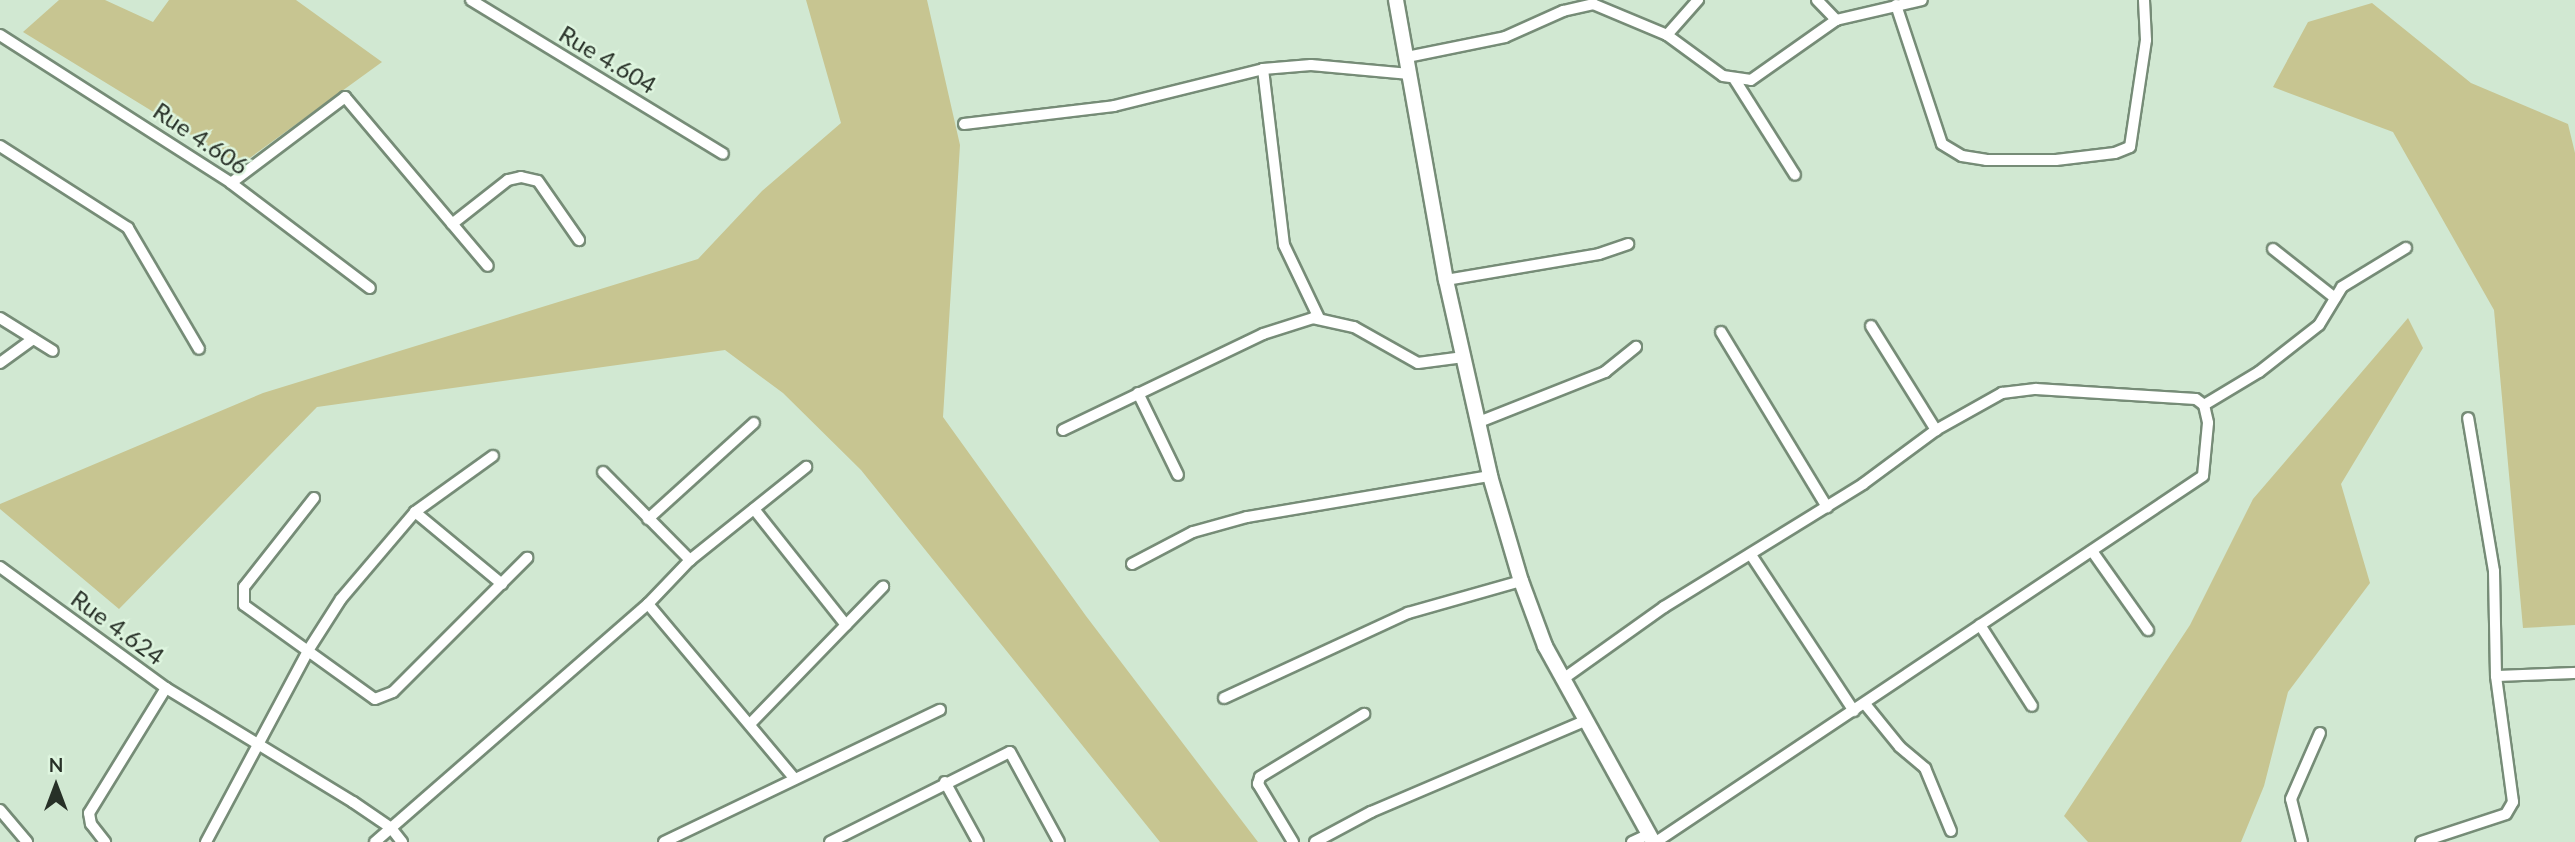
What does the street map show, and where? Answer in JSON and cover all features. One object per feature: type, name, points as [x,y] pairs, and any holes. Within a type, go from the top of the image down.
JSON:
[{"type":"street","name":"Rue 4.604","points":[[471,0],[723,154]]},
{"type":"street","points":[[1396,0],[1446,280],[1490,476],[1521,581],[1531,612],[1563,679],[1652,839]]},
{"type":"street","points":[[1667,35],[1698,0]]},
{"type":"street","points":[[1817,0],[1836,20]]},
{"type":"street","points":[[1407,57],[1505,37],[1563,11],[1593,2],[1667,35],[1723,76],[1735,80],[1765,73],[1836,20],[1922,0]]},
{"type":"street","points":[[1896,5],[1942,144],[1956,154],[1986,160],[2056,160],[2115,153],[2130,147],[2147,40],[2144,0]]},
{"type":"street","name":"Rue 4.606","points":[[0,35],[231,183],[370,288]]},
{"type":"street","points":[[964,124],[1114,106],[1264,69],[1311,65],[1410,74]]},
{"type":"street","points":[[1264,69],[1284,245],[1320,318]]},
{"type":"street","points":[[1735,80],[1795,175]]},
{"type":"street","points":[[231,183],[345,97],[488,266]]},
{"type":"street","points":[[0,146],[128,228],[199,349]]},
{"type":"street","points":[[453,224],[508,180],[521,177],[538,181],[579,240]]},
{"type":"street","points":[[1446,280],[1599,254],[1628,244]]},
{"type":"street","points":[[2204,405],[2259,372],[2319,325],[2342,287],[2406,248]]},
{"type":"street","points":[[2273,249],[2335,298]]},
{"type":"street","points":[[0,318],[53,351]]},
{"type":"street","points":[[1063,430],[1263,334],[1320,318],[1354,327],[1418,363],[1464,356]]},
{"type":"street","points":[[1871,327],[1936,430]]},
{"type":"street","points":[[1721,332],[1827,507]]},
{"type":"street","points":[[0,363],[33,340]]},
{"type":"street","points":[[1479,422],[1605,372],[1636,347]]},
{"type":"street","points":[[1563,679],[1664,607],[1827,507],[1936,430],[2002,393],[2018,390],[2196,399],[2204,405],[2208,423],[2203,476],[1865,704],[1652,839],[1633,842]]},
{"type":"street","points":[[1138,393],[1178,475]]},
{"type":"street","points":[[2421,842],[2507,814],[2513,802],[2496,676],[2494,571],[2468,418]]},
{"type":"street","points":[[648,519],[754,423]]},
{"type":"street","points":[[206,842],[261,745],[309,649],[341,599],[415,512],[493,456]]},
{"type":"street","points":[[375,842],[648,604],[690,560],[806,467]]},
{"type":"street","points":[[603,472],[690,560]]},
{"type":"street","points":[[1132,564],[1193,532],[1247,517],[1490,476]]},
{"type":"street","points":[[314,498],[244,587],[244,604],[309,649],[367,695],[385,699],[527,558]]},
{"type":"street","points":[[754,509],[846,625]]},
{"type":"street","points":[[415,512],[502,584]]},
{"type":"street","points":[[2092,551],[2148,630]]},
{"type":"street","points":[[1751,555],[1854,711]]},
{"type":"street","name":"Rue 4.624","points":[[0,566],[166,688],[89,813],[91,824],[105,842]]},
{"type":"street","points":[[1224,698],[1408,613],[1521,581]]},
{"type":"street","points":[[751,723],[883,587]]},
{"type":"street","points":[[648,604],[751,723],[793,778]]},
{"type":"street","points":[[1980,625],[2032,706]]},
{"type":"street","points":[[2496,676],[2575,673]]},
{"type":"street","points":[[166,688],[391,828],[402,842]]},
{"type":"street","points":[[1865,704],[1900,747],[1925,768],[1951,831]]},
{"type":"street","points":[[664,842],[940,710]]},
{"type":"street","points":[[1293,842],[1258,784],[1260,777],[1364,714]]},
{"type":"street","points":[[1315,842],[1371,812],[1587,720]]},
{"type":"street","points":[[2302,842],[2291,799],[2320,733]]},
{"type":"street","points":[[834,841],[945,782],[1010,752],[1059,842]]},
{"type":"street","points":[[945,782],[978,842]]},
{"type":"street","points":[[0,810],[27,842]]},
{"type":"shaded area","points":[[59,0],[105,0],[153,22],[169,0],[296,0],[382,62],[240,165],[23,32]]},
{"type":"shaded area","points":[[806,0],[927,0],[960,145],[943,417],[1086,616],[1258,842],[1160,842],[861,470],[783,393],[725,350],[317,407],[119,609],[0,509],[0,504],[263,393],[698,259],[762,191],[841,123]]},
{"type":"shaded area","points":[[2372,3],[2471,83],[2568,124],[2575,153],[2575,625],[2523,628],[2494,310],[2393,132],[2273,87],[2308,22]]},
{"type":"shaded area","points":[[2408,318],[2423,348],[2341,484],[2370,583],[2288,692],[2264,786],[2241,842],[2088,842],[2064,816],[2190,625],[2253,499]]}]
